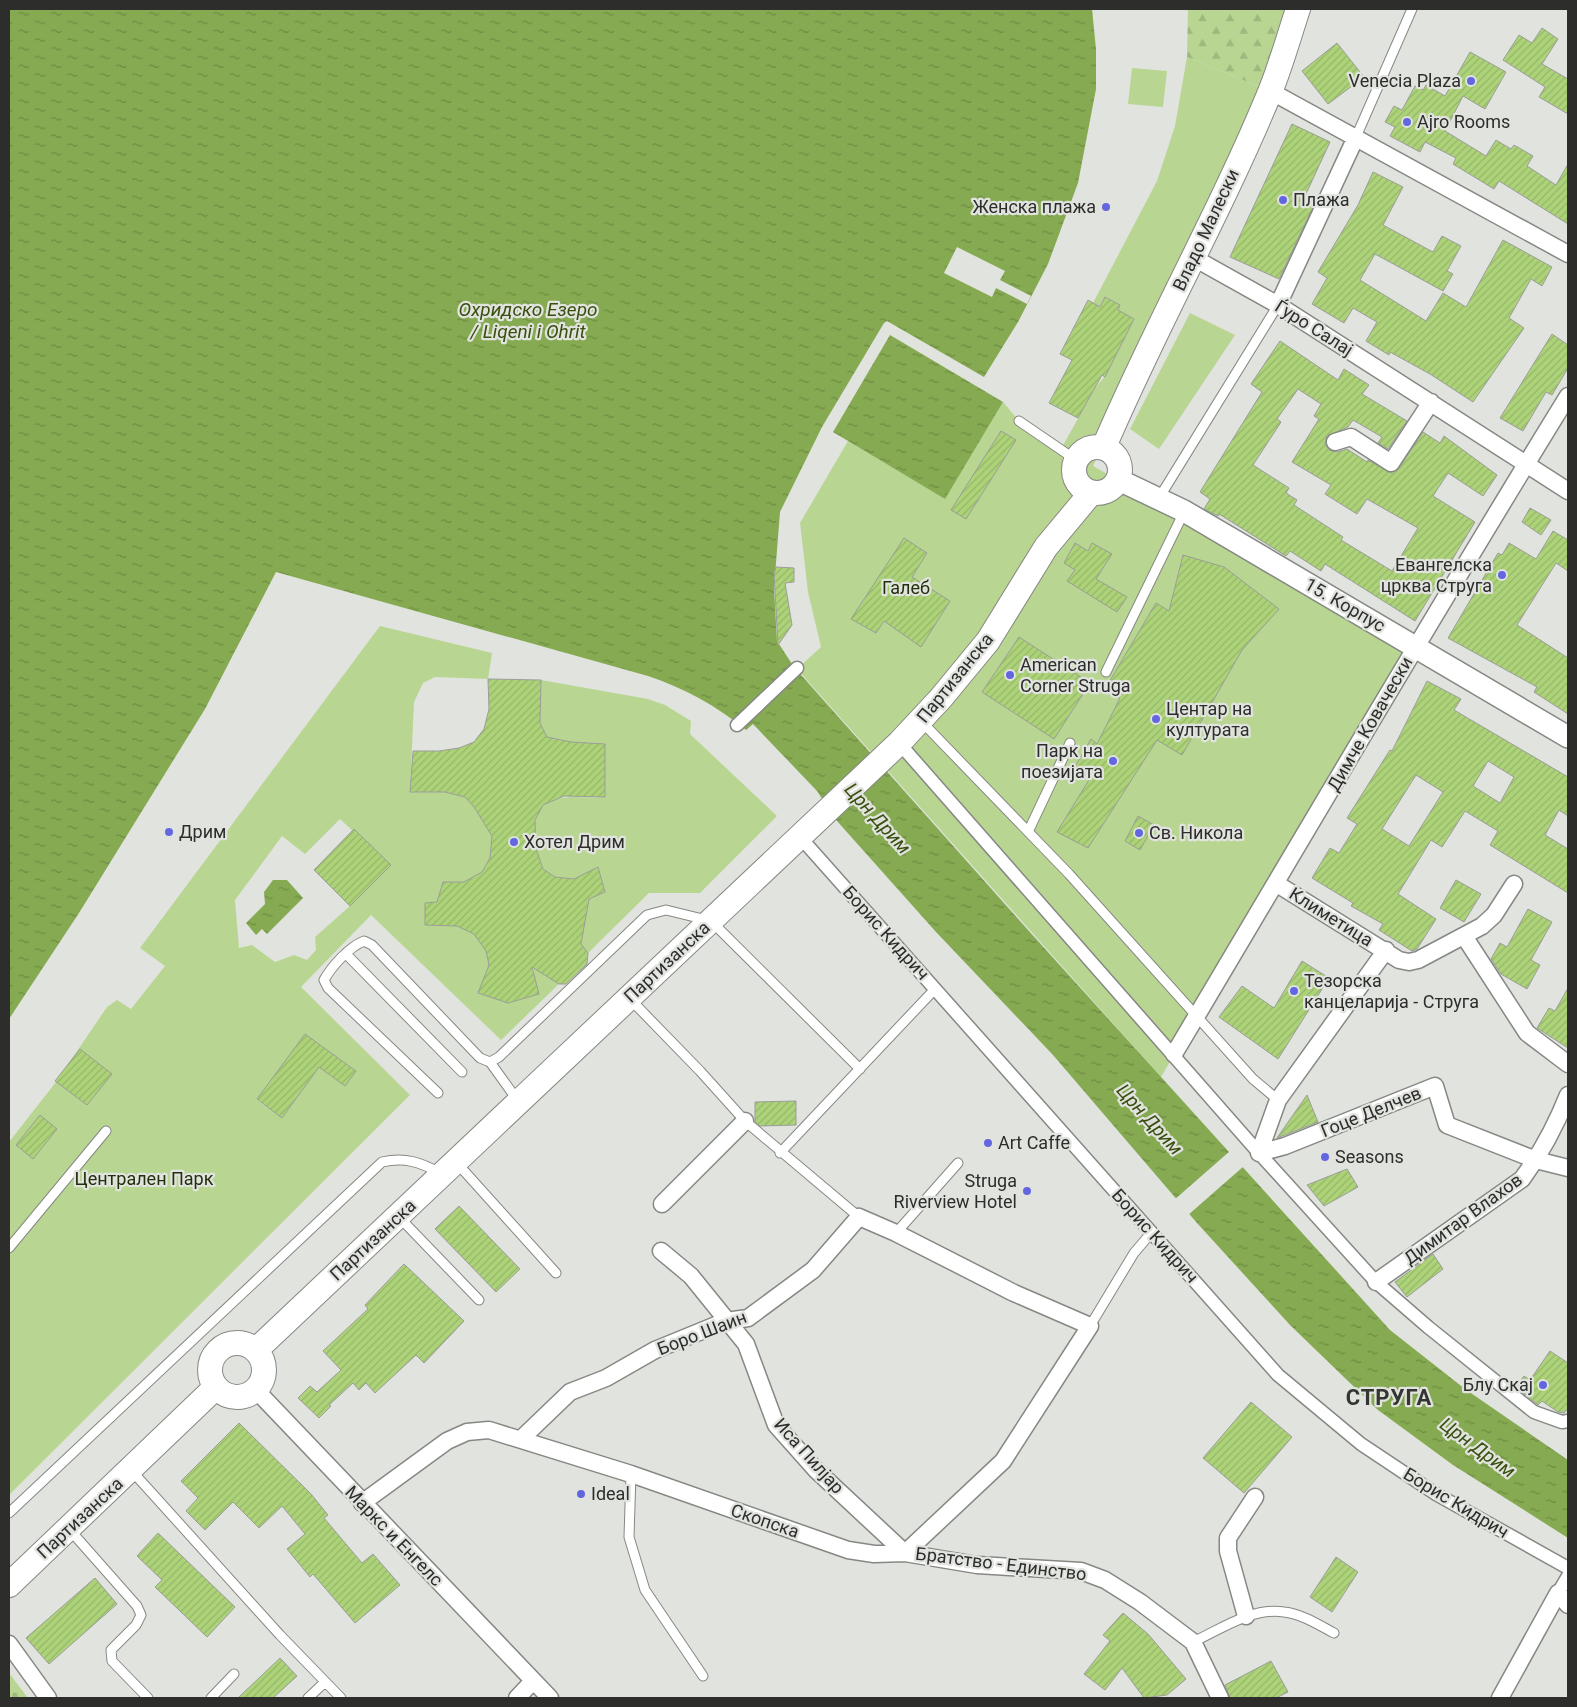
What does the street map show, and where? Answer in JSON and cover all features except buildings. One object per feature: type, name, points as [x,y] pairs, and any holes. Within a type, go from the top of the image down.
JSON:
[{"type":"main road","name":"Владо Малески","points":[[1104,447],[1134,377],[1194,258],[1270,91],[1298,9]]},
{"type":"main road","points":[[1093,447],[1104,447],[1113,452],[1119,460],[1121,470],[1119,480],[1112,488],[1102,493],[1091,493],[1078,483],[1075,468],[1083,451],[1093,447]]},
{"type":"main road","name":"Партизанска","points":[[1046,547],[1075,468]]},
{"type":"main road","name":"Партизанска","points":[[256,1350],[900,743],[921,721],[988,641],[1046,547],[1091,493]]},
{"type":"main road","points":[[240,1342],[256,1350],[262,1357],[264,1374],[256,1390],[249,1395],[232,1397],[216,1388],[210,1370],[211,1362],[222,1347],[240,1342]]},
{"type":"main road","name":"Партизанска","points":[[9,1585],[216,1388]]},
{"type":"street","points":[[1270,91],[1568,254]]},
{"type":"street","points":[[1278,305],[1356,137]]},
{"type":"street","name":"Ѓуро Салај","points":[[1194,258],[1278,305],[1568,491]]},
{"type":"street","name":"Димче Ковачески","points":[[1174,1054],[1277,884],[1415,646],[1568,396]]},
{"type":"street","points":[[1335,442],[1351,437],[1391,463],[1431,402]]},
{"type":"street","name":"15. Корпус","points":[[1119,480],[1159,498],[1184,512],[1568,737]]},
{"type":"street","points":[[737,725],[797,668]]},
{"type":"street","points":[[900,743],[1259,1153],[1376,1282],[1428,1327],[1534,1412],[1562,1422],[1568,1421]]},
{"type":"street","name":"Борис Кидрич","points":[[805,832],[935,989],[1278,1375],[1360,1444],[1436,1494],[1568,1568]]},
{"type":"street","name":"Климетица","points":[[1277,884],[1386,950],[1399,960],[1409,962],[1418,960],[1464,936],[1494,915],[1514,884]]},
{"type":"street","points":[[1464,936],[1527,1033],[1568,1064]]},
{"type":"street","name":"Климетица","points":[[1259,1153],[1278,1100],[1386,950]]},
{"type":"street","name":"Гоце Делчев","points":[[1259,1153],[1285,1146],[1435,1086],[1447,1124],[1536,1160],[1568,1168]]},
{"type":"street","name":"Димитар Влахов","points":[[1376,1282],[1522,1179],[1536,1160],[1556,1126],[1568,1095]]},
{"type":"street","points":[[662,1204],[744,1122]]},
{"type":"street","points":[[859,1217],[896,1233],[1014,1292],[1090,1326],[1003,1461],[905,1553]]},
{"type":"street","name":"Боро Шаин","points":[[520,1439],[570,1392],[606,1378],[656,1350],[726,1321],[748,1318],[813,1270],[859,1217]]},
{"type":"street","name":"Иса Пилјар","points":[[661,1251],[691,1276],[746,1344],[776,1425],[816,1470],[905,1553]]},
{"type":"street","name":"Маркс и Енгелс","points":[[256,1390],[550,1698]]},
{"type":"street","name":"Скопска","points":[[362,1503],[447,1441],[467,1432],[489,1430],[631,1474],[848,1550],[874,1554],[905,1553]]},
{"type":"street","points":[[1246,1616],[1228,1551],[1228,1538],[1255,1497]]},
{"type":"street","name":"Братство - Единство","points":[[905,1553],[977,1565],[1081,1571],[1105,1580],[1140,1602],[1193,1642],[1220,1698]]},
{"type":"street","points":[[1500,1698],[1563,1599],[1568,1576]]},
{"type":"street","points":[[9,1644],[48,1698]]},
{"type":"street","points":[[517,1698],[533,1681]]},
{"type":"lane","points":[[1356,137],[1412,9]]},
{"type":"lane","points":[[1159,498],[1278,305]]},
{"type":"lane","points":[[1019,421],[1075,468]]},
{"type":"lane","points":[[1106,672],[1184,512]]},
{"type":"lane","points":[[921,721],[1069,874],[1195,1018],[1253,1079],[1278,1100]]},
{"type":"lane","points":[[1028,832],[1070,743]]},
{"type":"lane","points":[[490,1062],[499,1056],[647,915],[666,910],[711,921],[860,1069]]},
{"type":"lane","points":[[438,1093],[328,988],[324,980],[329,972],[357,943],[364,941],[372,945],[480,1058],[490,1062],[519,1102]]},
{"type":"lane","points":[[346,954],[462,1072]]},
{"type":"lane","points":[[780,1153],[935,989]]},
{"type":"lane","points":[[629,998],[700,1071],[744,1122],[859,1217]]},
{"type":"lane","points":[[9,1248],[106,1132]]},
{"type":"lane","points":[[9,1513],[382,1162],[399,1158],[449,1168],[556,1273]]},
{"type":"lane","points":[[896,1233],[958,1163]]},
{"type":"lane","points":[[398,1216],[479,1300]]},
{"type":"lane","points":[[1090,1326],[1134,1253],[1152,1232]]},
{"type":"lane","points":[[131,1470],[341,1698]]},
{"type":"lane","points":[[631,1474],[629,1537],[645,1590],[703,1676]]},
{"type":"lane","points":[[69,1529],[137,1606],[141,1615],[136,1625],[111,1650],[112,1661],[148,1698]]},
{"type":"lane","points":[[1193,1642],[1246,1616],[1284,1611],[1308,1619],[1334,1633]]},
{"type":"lane","points":[[211,1698],[234,1674]]},
{"type":"lane","points":[[308,1698],[325,1682]]},
{"type":"green space","points":[[1188,9],[1298,9],[1270,91],[1187,57]]},
{"type":"green space","name":"Парк на поезијата","points":[[1187,57],[1270,91],[1093,466],[1415,646],[1161,1077],[797,669],[821,647],[808,592],[800,523],[848,441],[944,498],[1003,402],[1019,421],[1061,449],[1095,388],[1105,376],[1134,319],[1118,310],[1120,305],[1106,297],[1100,307],[1093,303],[1157,181],[1175,126]]},
{"type":"green space","points":[[1132,68],[1167,71],[1163,107],[1128,104]]},
{"type":"green space","points":[[1190,313],[1235,335],[1159,449],[1130,429]]},
{"type":"green space","name":"Централен Парк","points":[[380,626],[492,653],[488,679],[435,677],[423,683],[414,702],[410,791],[445,792],[465,797],[474,807],[492,836],[490,858],[482,872],[464,882],[443,882],[437,902],[425,903],[457,926],[474,934],[486,951],[489,965],[479,993],[508,1003],[538,994],[533,972],[537,951],[559,984],[501,1040],[371,915],[301,987],[410,1095],[9,1495],[9,1142],[56,1082],[107,1007],[117,1000],[131,1009],[165,966],[140,948]],"holes":[[[340,819],[390,866],[350,906],[315,937],[316,950],[307,960],[294,955],[275,962],[252,945],[239,948],[235,900],[282,836],[305,854]],[[305,1034],[356,1071],[319,1067],[282,1118],[257,1100]]]},
{"type":"green space","points":[[541,680],[648,699],[665,705],[691,721],[690,734],[777,816],[700,893],[649,893],[588,953],[580,943],[589,899],[605,892],[598,867],[574,879],[562,879],[553,876],[545,871],[540,862],[534,835],[537,816],[545,804],[567,797],[605,797],[605,744],[571,742],[547,737],[540,723]]},
{"type":"green space","points":[[9,1673],[28,1698],[9,1698]]},
{"type":"water","name":"Охридско Езеро / Liqeni i Ohrit","points":[[9,9],[1092,9],[1096,49],[1096,89],[1078,183],[1048,264],[1018,322],[984,377],[887,321],[884,323],[822,427],[780,512],[774,588],[777,641],[794,667],[1028,930],[1390,1330],[1465,1389],[1568,1460],[1568,1538],[1453,1465],[1378,1410],[1290,1325],[1197,1223],[1053,1055],[936,932],[837,821],[817,791],[753,724],[746,730],[700,698],[648,676],[276,572],[205,709],[79,913],[9,1019]]},
{"type":"water","points":[[890,335],[1003,402],[945,499],[833,432]]},
{"type":"water","points":[[273,880],[287,880],[303,898],[267,934],[262,929],[256,935],[246,923],[265,904],[264,892]]},
{"type":"pier","points":[[957,247],[1005,271],[1000,280],[1031,296],[1027,304],[996,288],[992,297],[944,273]]},
{"type":"pier","points":[[1230,1151],[1244,1166],[1187,1216],[1174,1200]]},
{"type":"place","name":"Venecia Plaza","points":[[1471,81]]},
{"type":"place","name":"Ajro Rooms","points":[[1407,122]]},
{"type":"place","name":"Плажа","points":[[1283,200]]},
{"type":"place","name":"Женска плажа","points":[[1106,207]]},
{"type":"place","name":"Евангелска црква Струга","points":[[1502,575]]},
{"type":"place","name":"American Corner Struga","points":[[1010,675]]},
{"type":"place","name":"Центар на културата","points":[[1156,719]]},
{"type":"place","name":"Парк на поезијата","points":[[1113,761]]},
{"type":"place","name":"Дрим","points":[[169,832]]},
{"type":"place","name":"Св. Никола","points":[[1139,833]]},
{"type":"place","name":"Хотел Дрим","points":[[514,842]]},
{"type":"place","name":"Тезорска канцеларија - Струга","points":[[1294,991]]},
{"type":"place","name":"Art Caffe","points":[[988,1143]]},
{"type":"place","name":"Seasons","points":[[1325,1157]]},
{"type":"place","name":"Struga Riverview Hotel","points":[[1027,1191]]},
{"type":"place","name":"Блу Скај","points":[[1543,1385]]},
{"type":"place","name":"Ideal","points":[[581,1494]]},
{"type":"district","name":"СТРУГА","points":[[1389,1397]]},
{"type":"park label","name":"Галеб","points":[[906,588]]},
{"type":"water label","name":"Црн Дрим","points":[[878,818]]},
{"type":"water label","name":"Црн Дрим","points":[[1150,1119]]},
{"type":"water label","name":"Црн Дрим","points":[[1478,1447]]}]
